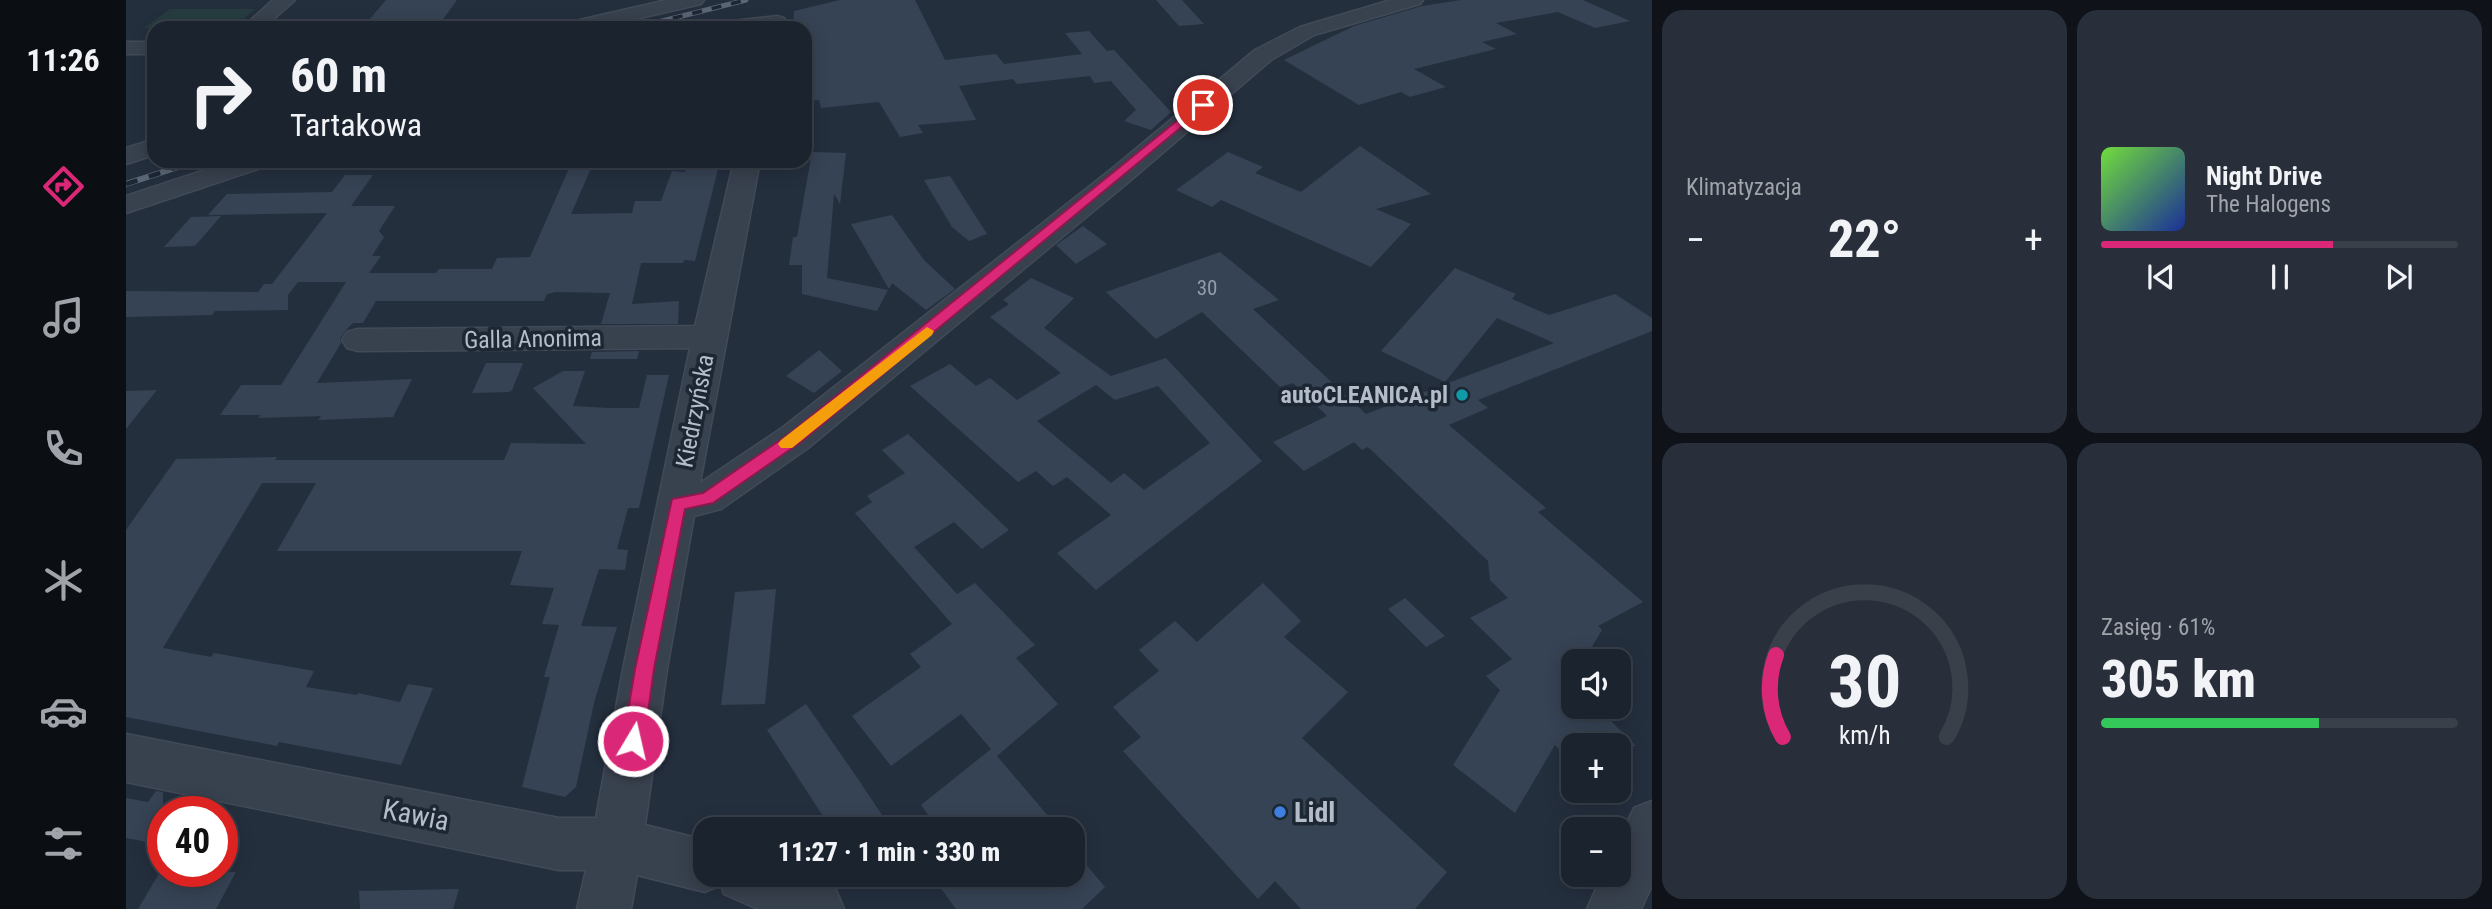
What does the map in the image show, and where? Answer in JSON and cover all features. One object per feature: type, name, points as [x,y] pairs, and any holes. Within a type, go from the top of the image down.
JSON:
[{"type":"street","points":[[260,21],[285,0]]},
{"type":"street","points":[[600,21],[694,0]]},
{"type":"street","points":[[776,21],[779,0]]},
{"type":"street","points":[[678,504],[707,498],[795,438],[1124,173],[1263,55],[1307,31],[1413,0]]},
{"type":"street","points":[[126,48],[147,48]]},
{"type":"street","points":[[126,156],[147,149]]},
{"type":"street","points":[[126,205],[237,168]]},
{"type":"street","name":"Kiedrzyńska","points":[[604,909],[645,669],[709,337],[745,168]]},
{"type":"street","name":"Galla Anonima","points":[[358,340],[709,337]]},
{"type":"street","name":"Kawia","points":[[126,758],[559,844],[617,844],[693,863]]},
{"type":"street","points":[[1614,909],[1652,826]]},
{"type":"street","points":[[769,887],[817,909]]},
{"type":"green space","points":[[170,9],[255,9],[241,21],[154,21]]},
{"type":"building","points":[[386,0],[457,0],[442,21],[368,21]]},
{"type":"building","points":[[840,0],[915,0],[945,60],[996,54],[1004,64],[1082,54],[1065,33],[1089,31],[1107,51],[1114,50],[1171,112],[1151,130],[1124,121],[1136,110],[1111,81],[1094,83],[1090,76],[1017,84],[1013,79],[959,86],[976,120],[918,125],[923,133],[900,137],[879,102],[821,108],[819,100],[812,100],[812,21],[793,21],[794,11]]},
{"type":"building","points":[[1156,0],[1182,0],[1204,24],[1179,26]]},
{"type":"building","points":[[1461,0],[1583,0],[1630,21],[1595,28],[1558,12],[1496,23],[1517,34],[1482,42],[1496,49],[1414,69],[1446,87],[1410,97],[1401,92],[1359,105],[1284,60],[1354,26],[1422,6]]},
{"type":"building","points":[[1360,146],[1431,194],[1376,209],[1411,224],[1371,267],[1221,200],[1212,207],[1176,190],[1228,152],[1263,167],[1255,173],[1301,192]]},
{"type":"building","points":[[812,152],[846,153],[840,204],[834,194],[827,278],[888,290],[877,311],[802,294],[802,265],[789,265],[793,237],[797,237],[809,168],[812,168]]},
{"type":"building","points":[[569,168],[591,168],[571,214],[632,213],[635,201],[661,201],[672,171],[685,172],[686,168],[718,168],[695,261],[641,263],[632,304],[679,301],[678,324],[601,324],[610,293],[556,292],[547,294],[544,301],[376,301],[363,323],[353,323],[345,331],[340,339],[341,343],[317,383],[412,379],[393,417],[318,420],[321,416],[258,418],[261,415],[220,415],[241,385],[281,385],[346,282],[298,282],[288,295],[288,310],[215,311],[212,315],[126,317],[126,291],[258,292],[264,284],[272,284],[327,213],[208,215],[227,194],[332,192],[345,175],[373,175],[351,206],[395,206],[379,231],[384,237],[372,256],[381,256],[369,273],[436,273],[439,269],[492,269],[497,258],[530,257]]},
{"type":"building","points":[[950,176],[987,234],[969,241],[952,227],[924,180]]},
{"type":"building","points":[[892,215],[924,260],[955,289],[926,310],[892,283],[889,289],[851,224]]},
{"type":"building","points":[[221,216],[195,246],[164,247],[191,217]]},
{"type":"building","points":[[1083,226],[1107,244],[1076,264],[1056,245]]},
{"type":"building","points":[[1220,252],[1279,300],[1253,309],[1366,414],[1554,343],[1497,318],[1445,382],[1381,351],[1455,268],[1516,294],[1512,299],[1549,315],[1615,294],[1652,318],[1652,331],[1478,400],[1488,408],[1449,425],[1546,508],[1538,512],[1643,602],[1598,626],[1602,630],[1591,649],[1561,649],[1561,719],[1609,719],[1623,733],[1561,733],[1561,751],[1555,745],[1515,813],[1453,765],[1500,690],[1486,676],[1512,659],[1470,618],[1508,598],[1490,580],[1488,561],[1368,447],[1362,450],[1354,442],[1304,471],[1273,442],[1327,416],[1293,383],[1280,387],[1202,312],[1156,339],[1106,292]]},
{"type":"building","points":[[1031,278],[1074,298],[1044,328],[1111,376],[1166,358],[1262,461],[1096,590],[1057,553],[1111,515],[1067,477],[1053,486],[1036,471],[1018,482],[910,386],[950,364],[976,386],[990,378],[1017,400],[1061,373],[990,317],[1009,304],[1003,300]],"holes":[[[1096,385],[1115,400],[1158,386],[1210,443],[1144,490],[1124,473],[1111,483],[1037,421]]]},
{"type":"building","points":[[819,350],[842,371],[814,393],[786,376]]},
{"type":"building","points":[[639,351],[637,359],[590,359],[592,352]]},
{"type":"building","points":[[486,363],[523,363],[512,390],[472,393]]},
{"type":"building","points":[[563,371],[585,371],[573,406],[608,408],[639,408],[647,375],[669,375],[639,508],[628,508],[617,549],[628,550],[625,570],[599,569],[581,626],[617,627],[594,703],[576,787],[565,797],[522,787],[550,677],[544,677],[559,625],[542,624],[554,588],[510,585],[522,551],[277,551],[316,483],[262,483],[163,648],[211,657],[214,653],[314,671],[306,687],[357,695],[358,693],[400,702],[408,684],[433,688],[401,765],[279,742],[277,746],[126,717],[126,530],[176,459],[277,457],[275,460],[504,460],[511,443],[586,444],[533,388]]},
{"type":"building","points":[[157,390],[126,429],[126,391]]},
{"type":"building","points":[[908,434],[1009,530],[982,549],[954,522],[914,547],[957,594],[975,583],[1035,645],[1016,658],[1058,704],[997,756],[1049,817],[930,817],[921,805],[991,749],[961,714],[891,766],[852,716],[921,667],[910,654],[952,624],[855,513],[872,502],[867,496],[905,473],[882,450]]},
{"type":"building","name":"Lidl","points":[[1263,583],[1301,621],[1284,637],[1348,692],[1302,738],[1447,872],[1415,909],[1301,909],[1275,881],[1258,899],[1123,751],[1141,737],[1113,707],[1159,671],[1139,650],[1175,621],[1197,642]]},
{"type":"building","points":[[776,589],[765,704],[721,705],[735,592]]},
{"type":"building","points":[[1405,598],[1445,636],[1426,647],[1388,609]]},
{"type":"building","points":[[806,704],[883,817],[824,817],[767,730]]},
{"type":"building","points":[[156,791],[163,792],[163,796],[152,796]]},
{"type":"building","points":[[126,798],[147,802],[147,842],[126,838]]},
{"type":"building","points":[[1085,863],[1105,887],[1082,909],[956,909],[940,887],[1085,887]]},
{"type":"building","points":[[151,887],[228,887],[216,909],[138,909]]},
{"type":"building","points":[[459,889],[453,909],[360,909],[359,891]]},
{"type":"railway","points":[[662,21],[746,0]]},
{"type":"railway","points":[[126,184],[175,168]]},
{"type":"slow traffic","points":[[786,444],[927,331]]},
{"type":"place","name":"autoCLEANICA.pl","points":[[1462,395]]},
{"type":"place","name":"Lidl","points":[[1280,812]]},
{"type":"route","points":[[633,741],[678,504],[707,498],[795,438],[1124,173],[1203,105]]}]
